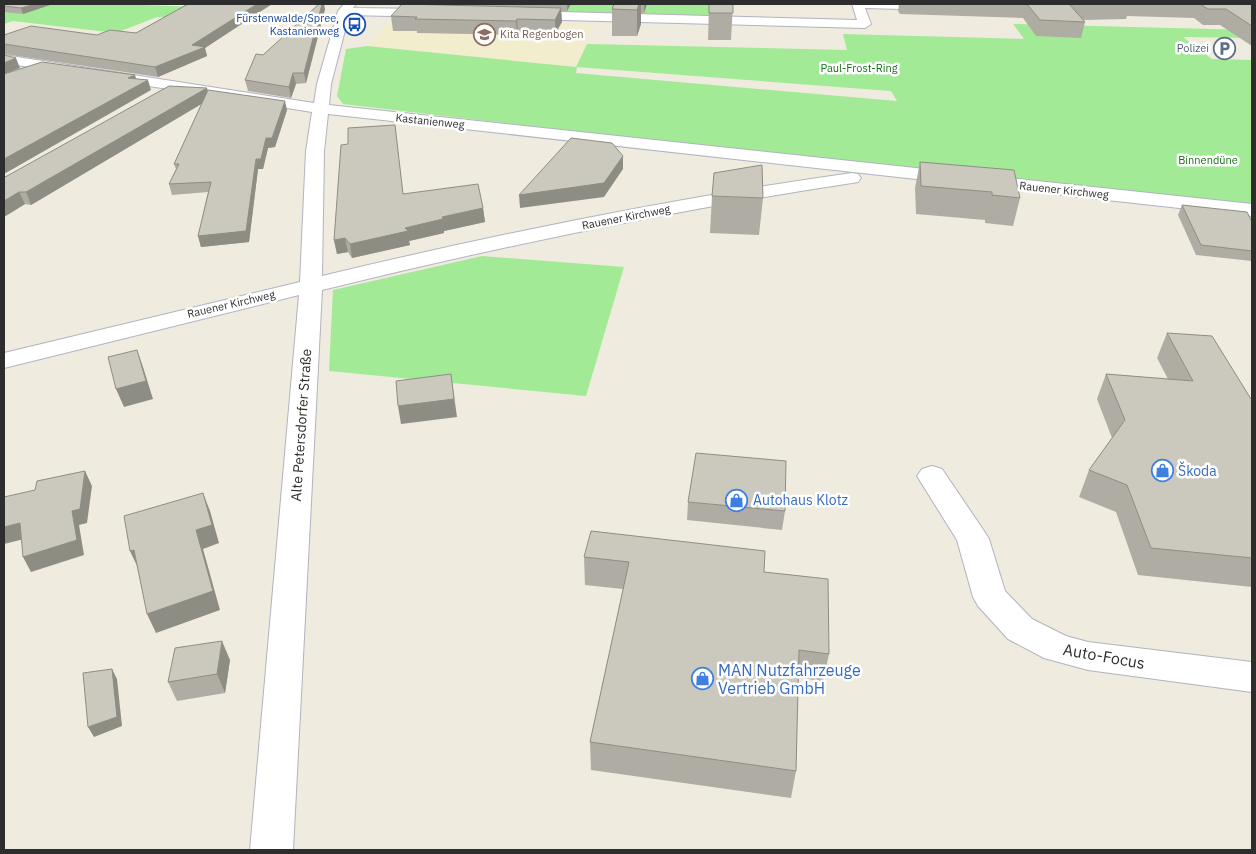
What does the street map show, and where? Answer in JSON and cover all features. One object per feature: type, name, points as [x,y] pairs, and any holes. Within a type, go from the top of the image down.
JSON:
[{"type":"street","points":[[515,15],[865,24],[859,4],[945,6]]},
{"type":"street","points":[[347,8],[447,14]]},
{"type":"street","name":"Alte Petersdorfer Straße","points":[[271,850],[310,306],[309,286],[315,151],[324,84],[347,8]]},
{"type":"street","name":"Kastanienweg","points":[[4,59],[322,109],[858,169]]},
{"type":"street","points":[[20,75],[44,65]]},
{"type":"street","points":[[153,99],[177,85]]},
{"type":"street","name":"Rauener Kirchweg","points":[[4,360],[309,286],[615,218],[768,190],[856,178],[858,169],[1252,210]]},
{"type":"street","name":"Auto-Focus","points":[[932,476],[973,539],[990,597],[1020,629],[1057,648],[1088,656],[1252,677]]},
{"type":"shaded area","name":"Kita Regenbogen","points":[[391,20],[593,25],[576,67],[367,46]]},
{"type":"green space","points":[[4,4],[145,4],[143,5],[249,9],[234,18],[157,17],[116,33],[13,21],[4,24]]},
{"type":"green space","points":[[512,4],[726,5],[726,16],[528,11]]},
{"type":"green space","name":"Binnendüne","points":[[1013,24],[1252,30],[1252,38],[1183,37],[1212,59],[1252,60],[1252,204],[819,160],[343,104],[337,96],[346,49],[367,46],[576,67],[587,44],[847,50],[843,34],[1024,39]],"holes":[[[577,67],[891,91],[897,101],[576,73]]]},
{"type":"green space","points":[[482,256],[624,267],[586,396],[329,371],[333,290]]},
{"type":"building","points":[[4,4],[35,4],[21,8],[4,6]]},
{"type":"building","points":[[188,4],[257,4],[192,45],[205,47],[155,67],[4,44],[4,35],[31,26],[97,35],[110,30],[136,33]]},
{"type":"building","points":[[319,4],[322,4],[304,73],[293,73],[289,87],[245,80],[256,54],[263,55]]},
{"type":"building","points":[[402,4],[561,8],[555,20],[415,19],[417,17],[391,16]]},
{"type":"building","points":[[614,4],[639,4],[637,10],[612,9]]},
{"type":"building","points":[[709,4],[733,4],[733,13],[709,13]]},
{"type":"building","points":[[1027,4],[1069,4],[1085,22],[1040,20]]},
{"type":"building","points":[[1200,4],[1252,4],[1252,26],[1226,9],[1208,9]]},
{"type":"building","points":[[4,55],[16,58],[4,63]]},
{"type":"building","points":[[42,62],[135,75],[128,78],[148,80],[4,159],[4,74]]},
{"type":"building","points":[[169,86],[207,88],[26,192],[19,192],[4,201],[4,177]]},
{"type":"building","points":[[208,90],[285,101],[272,138],[266,138],[261,159],[256,159],[246,231],[198,236],[211,182],[169,184],[179,164],[174,164]]},
{"type":"building","points":[[395,125],[403,194],[478,184],[483,208],[405,228],[408,231],[350,244],[345,238],[334,240],[341,145],[348,144],[348,128]]},
{"type":"building","points":[[571,138],[612,143],[623,156],[604,183],[519,195]]},
{"type":"building","points":[[920,162],[1014,170],[1020,198],[992,195],[992,192],[921,186]]},
{"type":"building","points":[[762,165],[763,198],[712,196],[714,173]]},
{"type":"building","points":[[1182,205],[1247,212],[1252,222],[1252,251],[1201,245]]},
{"type":"building","points":[[1167,333],[1212,336],[1252,399],[1252,558],[1151,548],[1127,485],[1089,470],[1125,420],[1106,374],[1193,381]]},
{"type":"building","points":[[137,350],[146,381],[116,389],[108,357]]},
{"type":"building","points":[[451,374],[454,399],[398,406],[396,381]]},
{"type":"building","name":"Autohaus Klotz","points":[[696,453],[786,461],[785,511],[688,502]]},
{"type":"building","points":[[85,471],[80,509],[72,511],[77,540],[23,557],[20,523],[4,527],[4,497],[35,490],[37,481]]},
{"type":"building","points":[[203,493],[212,525],[196,530],[213,591],[147,614],[134,550],[130,551],[124,516]]},
{"type":"building","name":"MAN Nutzfahrzeuge Vertrieb GmbH","points":[[591,531],[765,551],[764,572],[828,579],[829,654],[799,650],[796,771],[590,742],[629,562],[584,557]]},
{"type":"building","points":[[222,641],[217,674],[168,682],[175,648]]},
{"type":"building","points":[[112,669],[117,717],[88,727],[83,673]]},
{"type":"place","name":"Fürstenwalde/Spree, Kastanienweg","points":[[355,24]]},
{"type":"place","name":"Kita Regenbogen","points":[[484,34]]},
{"type":"place","name":"Polizei","points":[[1225,48]]},
{"type":"place","name":"Škoda","points":[[1162,471]]},
{"type":"place","name":"Autohaus Klotz","points":[[737,500]]},
{"type":"place","name":"MAN Nutzfahrzeuge Vertrieb GmbH","points":[[702,679]]},
{"type":"park label","name":"Paul-Frost-Ring","points":[[859,68]]}]
